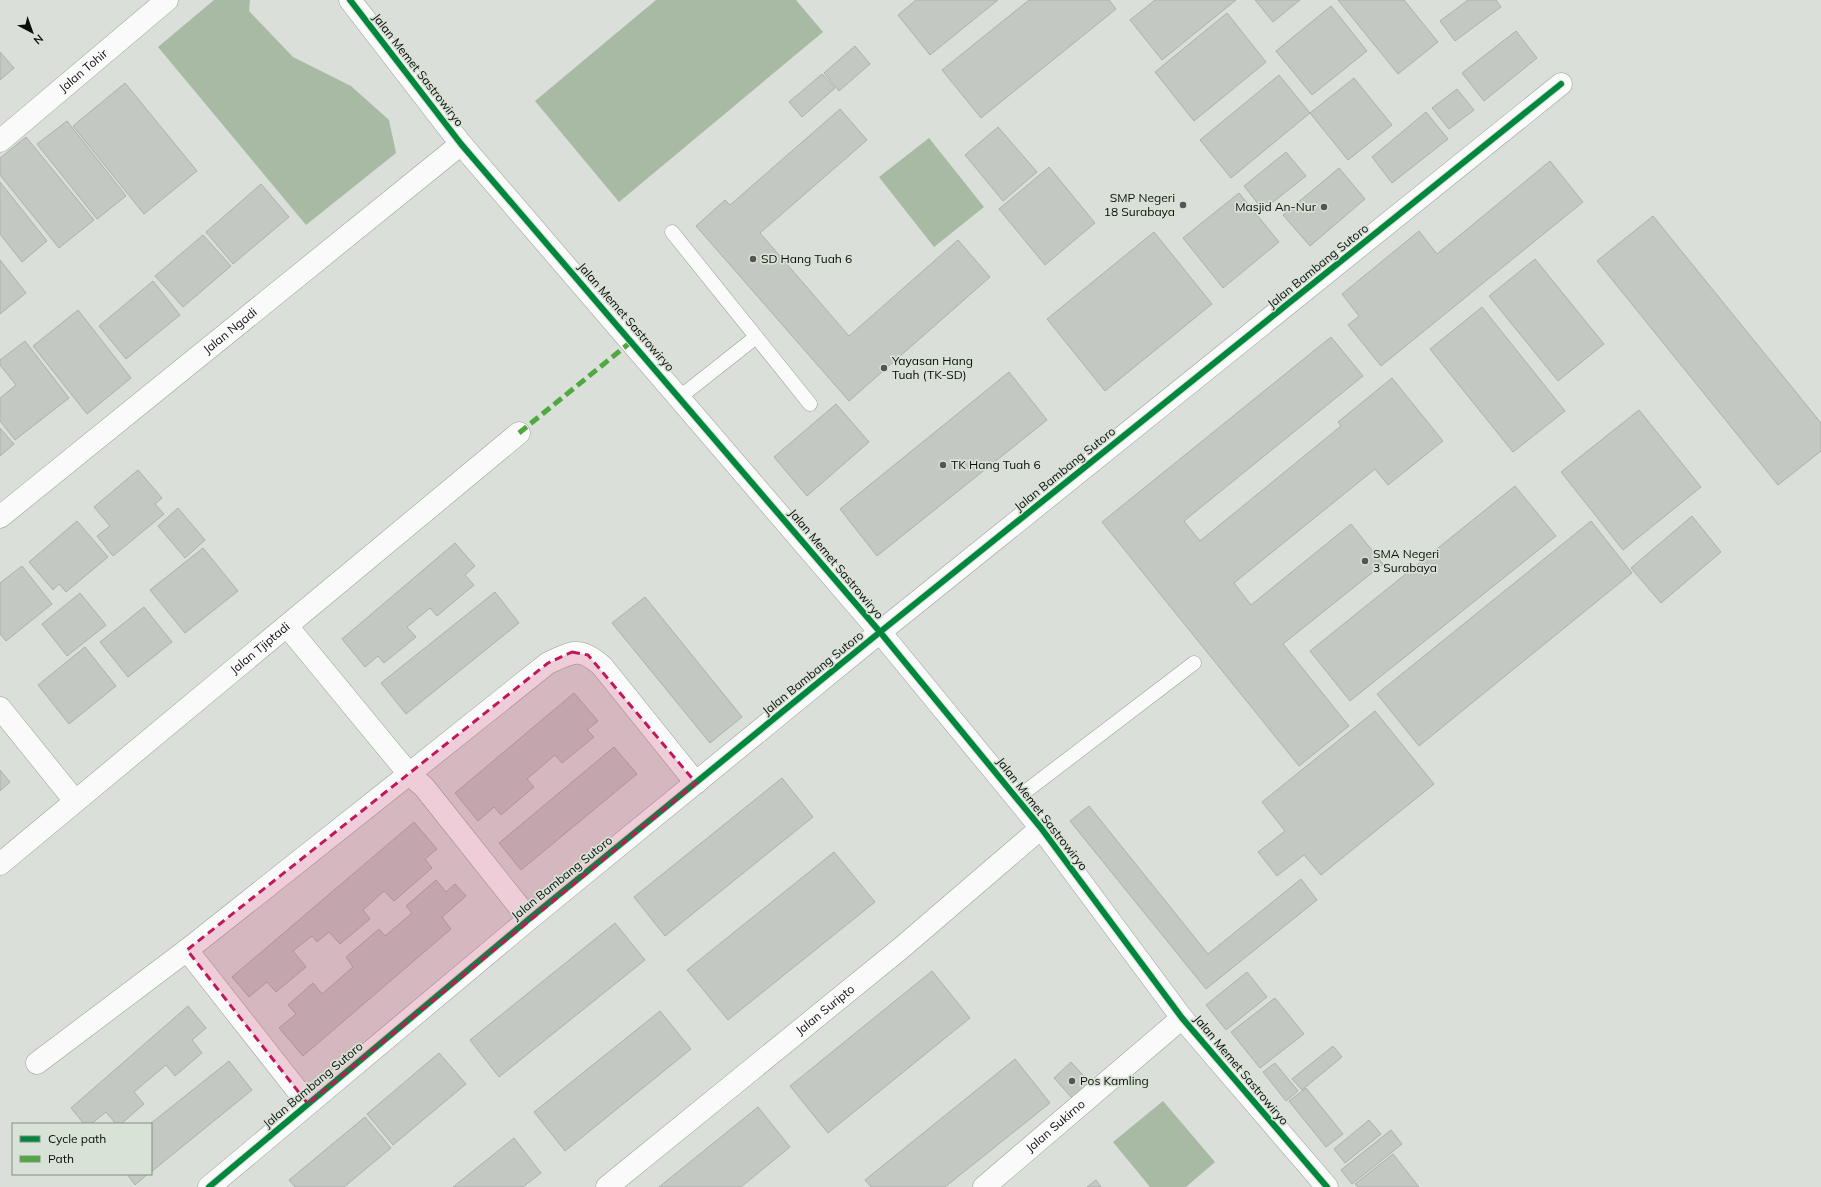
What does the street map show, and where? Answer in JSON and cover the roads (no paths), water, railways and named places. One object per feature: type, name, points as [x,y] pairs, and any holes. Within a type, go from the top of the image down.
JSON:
[{"type":"street","name":"Jalan Tohir","points":[[0,141],[167,0]]},
{"type":"street","name":"Jalan Memet Sastrowiryo","points":[[350,0],[461,144],[680,397],[880,632],[1041,828],[1182,1018],[1326,1187]]},
{"type":"street","name":"Jalan Bambang Sutoro","points":[[209,1187],[529,919],[880,632],[1556,89]]},
{"type":"street","name":"Jalan Ngadi","points":[[0,517],[461,144]]},
{"type":"street","name":"Jalan Tjiptadi","points":[[0,864],[519,433]]},
{"type":"street","points":[[287,626],[409,774],[424,787],[529,919]]},
{"type":"street","points":[[37,1063],[187,950],[548,662],[572,652],[588,655],[602,666],[696,782]]},
{"type":"street","points":[[0,708],[75,801]]},
{"type":"street","name":"Jalan Suripto","points":[[607,1187],[900,949],[1041,828]]},
{"type":"street","points":[[187,950],[308,1104]]},
{"type":"street","name":"Jalan Sukirno","points":[[984,1187],[1182,1018]]},
{"type":"lane","points":[[672,232],[810,404]]},
{"type":"lane","points":[[680,397],[756,337]]},
{"type":"lane","points":[[1016,798],[1194,663]]},
{"type":"place","name":"SMP Negeri 18 Surabaya","points":[[1183,205]]},
{"type":"place","name":"Masjid An-Nur","points":[[1324,207]]},
{"type":"place","name":"SD Hang Tuah 6","points":[[753,259]]},
{"type":"place","name":"Yayasan Hang Tuah (TK-SD)","points":[[884,368]]},
{"type":"place","name":"TK Hang Tuah 6","points":[[943,465]]},
{"type":"place","name":"SMA Negeri 3 Surabaya","points":[[1365,561]]},
{"type":"place","name":"Pos Kamling","points":[[1072,1081]]}]
